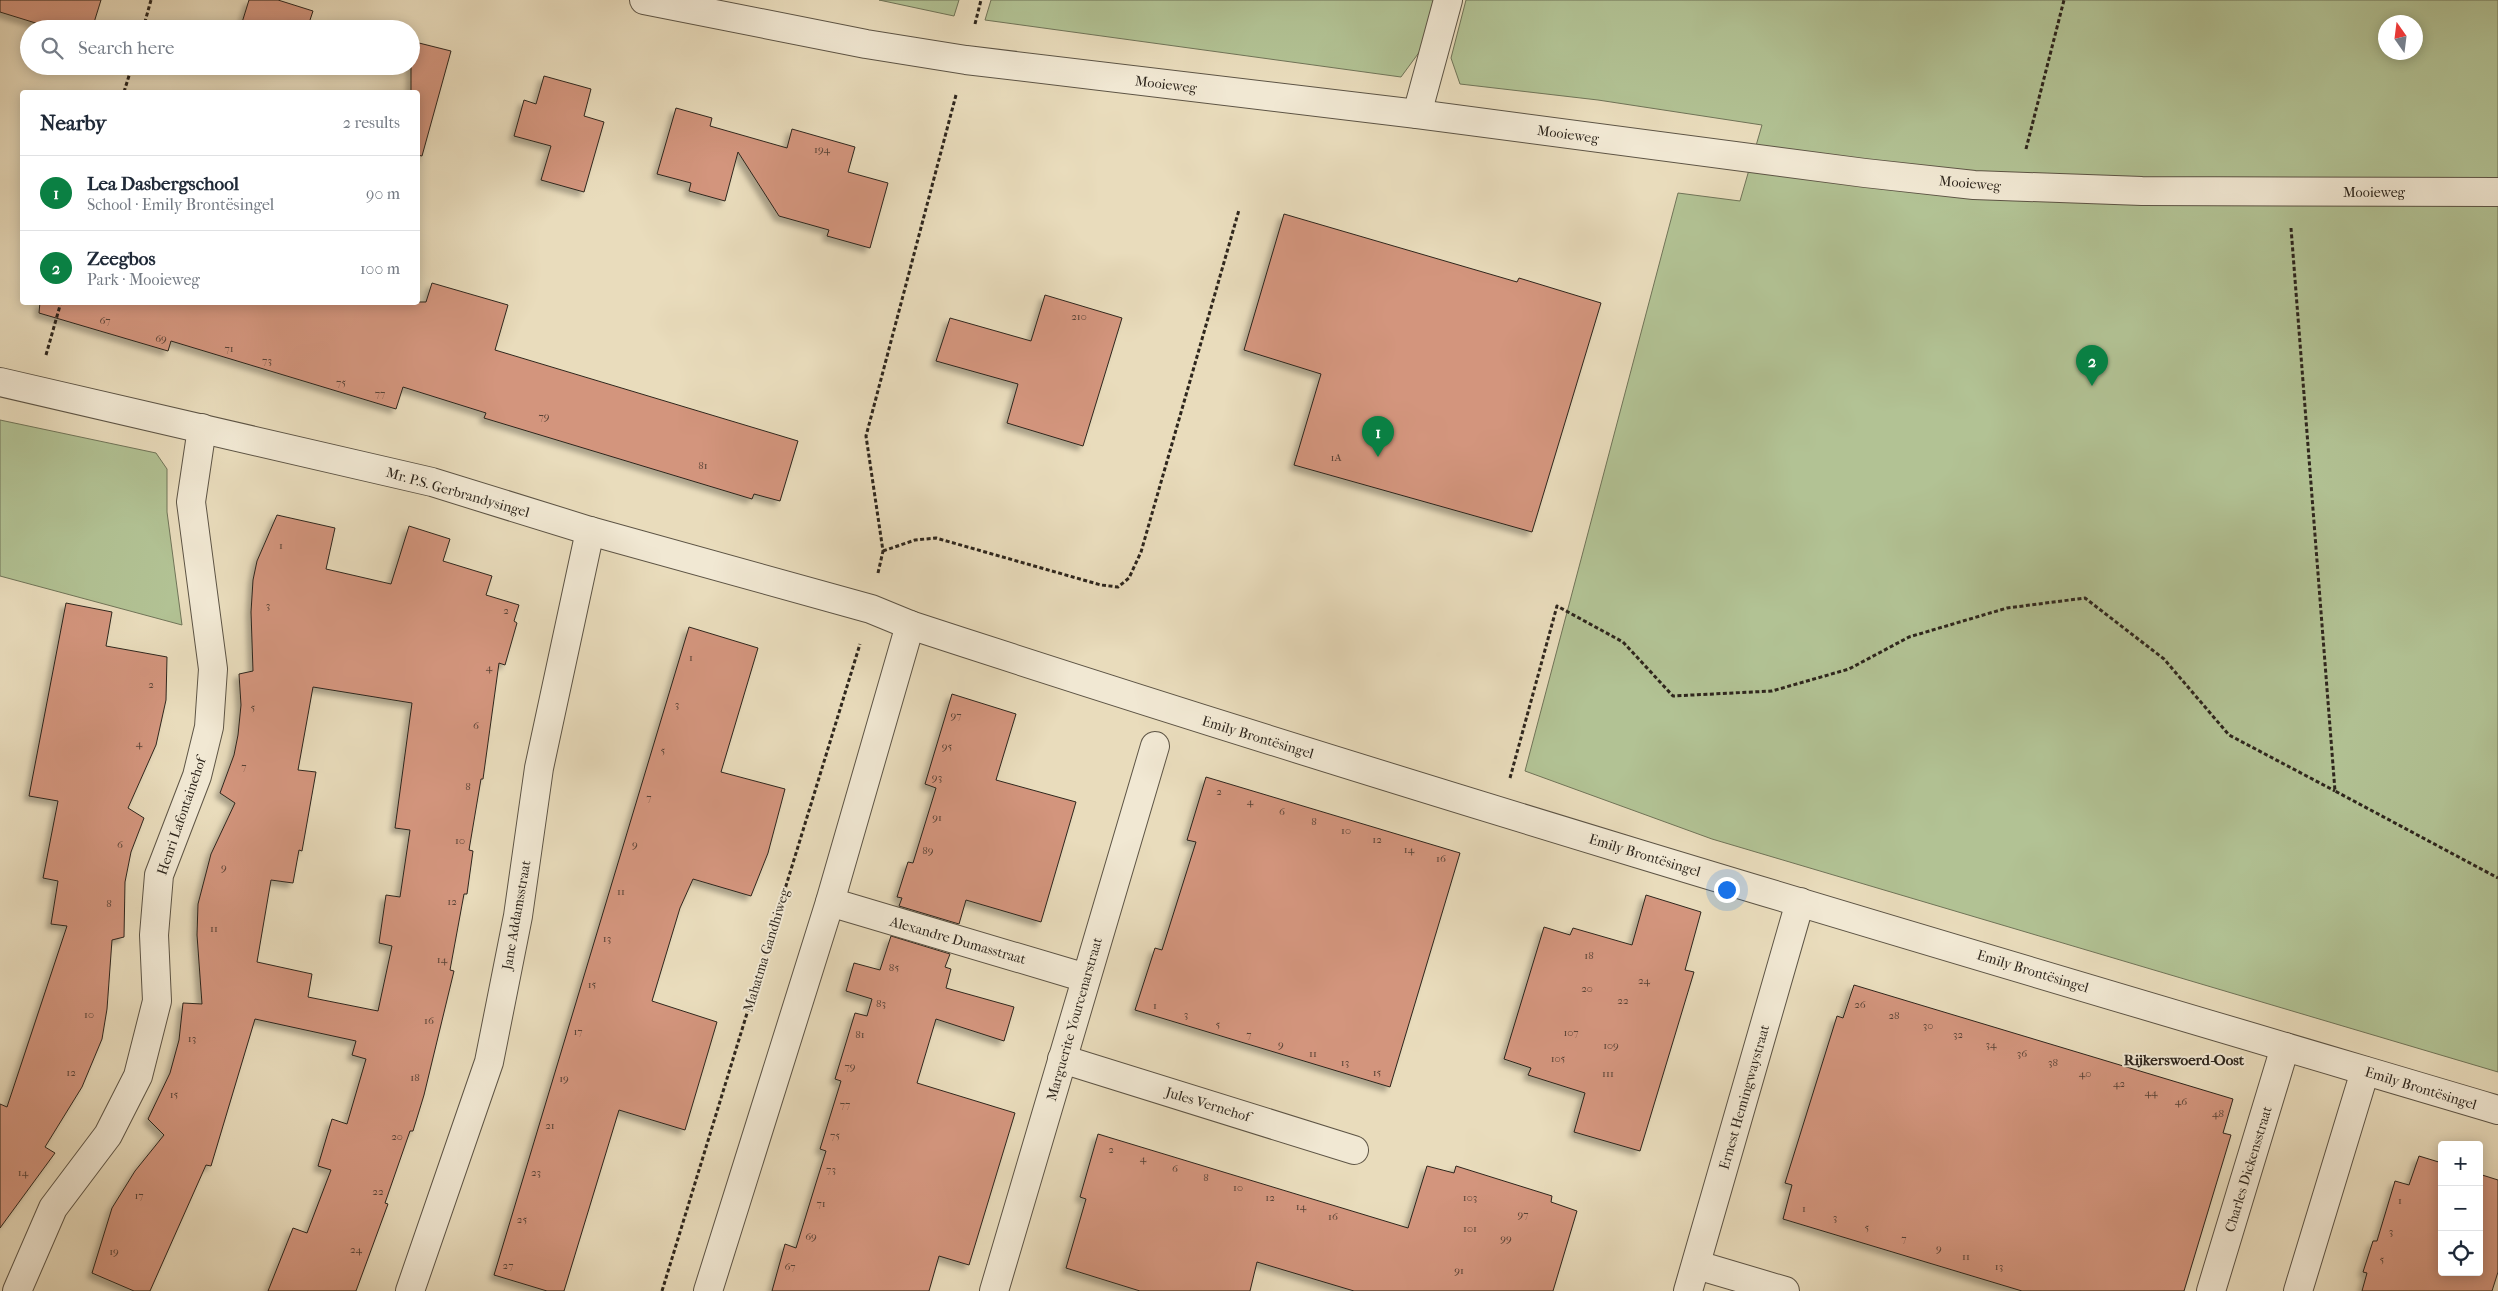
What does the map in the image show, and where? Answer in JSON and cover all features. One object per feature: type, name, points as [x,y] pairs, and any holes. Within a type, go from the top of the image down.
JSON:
[{"type":"street","name":"Mooieweg","points":[[644,0],[866,44],[966,60],[1416,114],[1837,170],[1974,185],[2124,191],[2498,192]]},
{"type":"street","points":[[1416,114],[1448,0]]},
{"type":"street","name":"Mr. P.S. Gerbrandysingel","points":[[0,382],[432,482],[590,531],[871,609],[910,625]]},
{"type":"street","name":"Henri Lafontainehof","points":[[17,1291],[53,1208],[108,1135],[138,1076],[157,1001],[154,935],[159,875],[197,776],[209,727],[214,669],[191,502],[202,428]]},
{"type":"street","name":"Jane Addamsstraat","points":[[410,1291],[489,1062],[518,916],[539,768],[590,531]]},
{"type":"street","points":[[708,1291],[830,902],[910,625]]},
{"type":"street","name":"Emily Brontësingel","points":[[910,625],[1166,708],[1502,811],[2498,1110]]},
{"type":"street","name":"Marguerite Yourcenarstraat","points":[[994,1291],[1154,746]]},
{"type":"street","name":"Alexandre Dumasstraat","points":[[830,902],[1086,978]]},
{"type":"street","name":"Ernest Hemingwaystraat","points":[[1688,1291],[1800,902]]},
{"type":"street","name":"Charles Dickensstraat","points":[[2211,1291],[2285,1047]]},
{"type":"street","name":"Jules Vernehof","points":[[1062,1059],[1354,1150]]},
{"type":"street","points":[[2298,1291],[2364,1071]]},
{"type":"street","points":[[1697,1264],[1785,1291]]},
{"type":"path","points":[[145,20],[151,0]]},
{"type":"path","points":[[2034,150],[2025,149],[2064,0]]},
{"type":"path","points":[[966,60],[866,436],[883,551],[915,540],[936,538],[1101,585],[1118,587],[1129,578],[1141,552],[1238,210]]},
{"type":"path","points":[[125,90],[129,75]]},
{"type":"path","points":[[2288,192],[2335,791]]},
{"type":"path","points":[[36,390],[61,305]]},
{"type":"path","name":"Mahatma Gandhiweg","points":[[662,1291],[871,609],[883,551]]},
{"type":"path","points":[[1502,811],[1557,606],[1623,642],[1673,696],[1772,691],[1849,670],[1909,637],[2007,608],[2085,598],[2164,659],[2230,735],[2498,878]]},
{"type":"green space","points":[[879,0],[959,0],[954,16]]},
{"type":"green space","points":[[991,0],[1435,0],[1423,47],[1401,77],[985,20]]},
{"type":"green space","points":[[1466,0],[2498,0],[2498,1072],[1712,839],[1525,771],[1678,193],[1740,201],[1762,125],[1598,100],[1460,84],[1451,58]]},
{"type":"green space","points":[[0,420],[156,453],[167,469],[167,512],[182,625],[0,576]]},
{"type":"building","points":[[0,0],[101,0],[95,20],[26,20],[0,12]]},
{"type":"building","points":[[249,0],[278,0],[313,11],[310,20],[243,20]]},
{"type":"building","points":[[420,43],[451,51],[422,156],[420,156],[420,90],[411,90],[411,75],[420,75]]},
{"type":"building","points":[[544,76],[591,89],[584,116],[604,122],[584,192],[541,180],[551,146],[514,136],[524,100],[536,104]]},
{"type":"building","points":[[676,108],[712,118],[710,126],[787,148],[792,129],[855,147],[848,172],[888,183],[870,248],[827,236],[829,230],[779,216],[738,152],[725,201],[689,191],[691,183],[657,174]]},
{"type":"building","points":[[1284,214],[1517,282],[1519,278],[1601,303],[1532,532],[1294,465],[1321,374],[1244,350]]},
{"type":"building","points":[[432,283],[508,305],[495,350],[798,441],[780,501],[754,494],[752,499],[484,418],[486,413],[403,387],[396,409],[171,341],[168,351],[39,313],[40,305],[420,305],[420,302],[426,302]]},
{"type":"building","points":[[1045,295],[1122,318],[1083,446],[1007,423],[1018,384],[936,361],[950,318],[1031,341]]},
{"type":"building","points":[[277,515],[335,528],[326,569],[391,584],[409,526],[450,539],[443,561],[492,576],[486,595],[519,605],[514,621],[517,623],[505,665],[499,663],[483,779],[481,779],[469,850],[473,851],[467,894],[464,894],[450,970],[454,971],[424,1095],[413,1131],[410,1131],[385,1203],[388,1204],[356,1291],[268,1291],[293,1228],[307,1233],[331,1170],[318,1166],[332,1119],[347,1124],[366,1059],[352,1055],[356,1041],[255,1019],[211,1166],[206,1165],[150,1291],[134,1291],[92,1273],[112,1208],[135,1171],[164,1135],[148,1119],[170,1073],[179,1040],[183,1003],[202,1004],[197,935],[198,904],[211,854],[235,803],[220,793],[234,755],[238,735],[241,705],[239,674],[253,671],[251,612],[253,580],[257,561]],"holes":[[[313,687],[412,703],[395,828],[410,830],[400,897],[386,895],[379,943],[392,946],[378,1011],[308,997],[312,974],[257,962],[271,880],[293,883],[299,850],[302,851],[316,772],[298,770]]]},
{"type":"building","points":[[66,603],[112,612],[106,646],[167,657],[166,700],[156,745],[128,808],[144,818],[131,852],[125,882],[124,937],[112,940],[107,1009],[102,1039],[82,1087],[45,1147],[55,1153],[0,1228],[0,1104],[7,1107],[67,926],[51,924],[58,881],[43,878],[58,801],[29,796]]},
{"type":"building","points":[[689,627],[758,648],[721,772],[785,789],[768,853],[751,896],[693,879],[680,908],[652,1001],[717,1022],[685,1130],[619,1110],[564,1291],[547,1291],[494,1275]]},
{"type":"building","points":[[952,694],[1016,714],[996,780],[1076,802],[1041,922],[966,900],[959,924],[899,906],[902,898],[897,897],[908,862],[913,863],[936,788],[925,784]]},
{"type":"building","points":[[1206,777],[1460,853],[1390,1087],[1135,1010],[1155,948],[1162,950],[1196,842],[1187,840]]},
{"type":"building","points":[[1646,895],[1701,912],[1685,970],[1694,972],[1640,1151],[1574,1132],[1585,1093],[1528,1075],[1531,1068],[1504,1059],[1544,927],[1570,935],[1573,928],[1632,945]]},
{"type":"building","points":[[891,936],[950,954],[945,967],[951,969],[946,988],[1014,1007],[1004,1041],[936,1019],[917,1083],[1015,1113],[969,1265],[939,1256],[929,1291],[772,1291],[785,1244],[796,1248],[826,1151],[820,1149],[841,1081],[835,1079],[855,1013],[867,1016],[872,999],[846,991],[854,963],[880,970]]},
{"type":"building","points":[[1854,985],[2233,1099],[2223,1133],[2231,1135],[2184,1291],[2022,1291],[1783,1219],[1792,1185],[1785,1183],[1837,1016],[1843,1018]]},
{"type":"building","points":[[1098,1134],[1408,1228],[1427,1166],[1454,1173],[1456,1166],[1552,1196],[1551,1202],[1577,1211],[1553,1291],[1354,1291],[1257,1262],[1250,1291],[1140,1291],[1066,1268],[1086,1199],[1080,1197]]},
{"type":"building","points":[[2419,1156],[2438,1162],[2438,1276],[2483,1276],[2483,1175],[2498,1180],[2498,1272],[2492,1291],[2362,1291],[2367,1273],[2363,1272],[2373,1241],[2377,1241],[2395,1181],[2409,1185]]},
{"type":"place","name":"Zeegbos","points":[[2092,386]]},
{"type":"place","name":"Lea Dasbergschool","points":[[1378,457]]},
{"type":"district","name":"Rijkerswoerd-Oost","points":[[2184,1060]]}]
